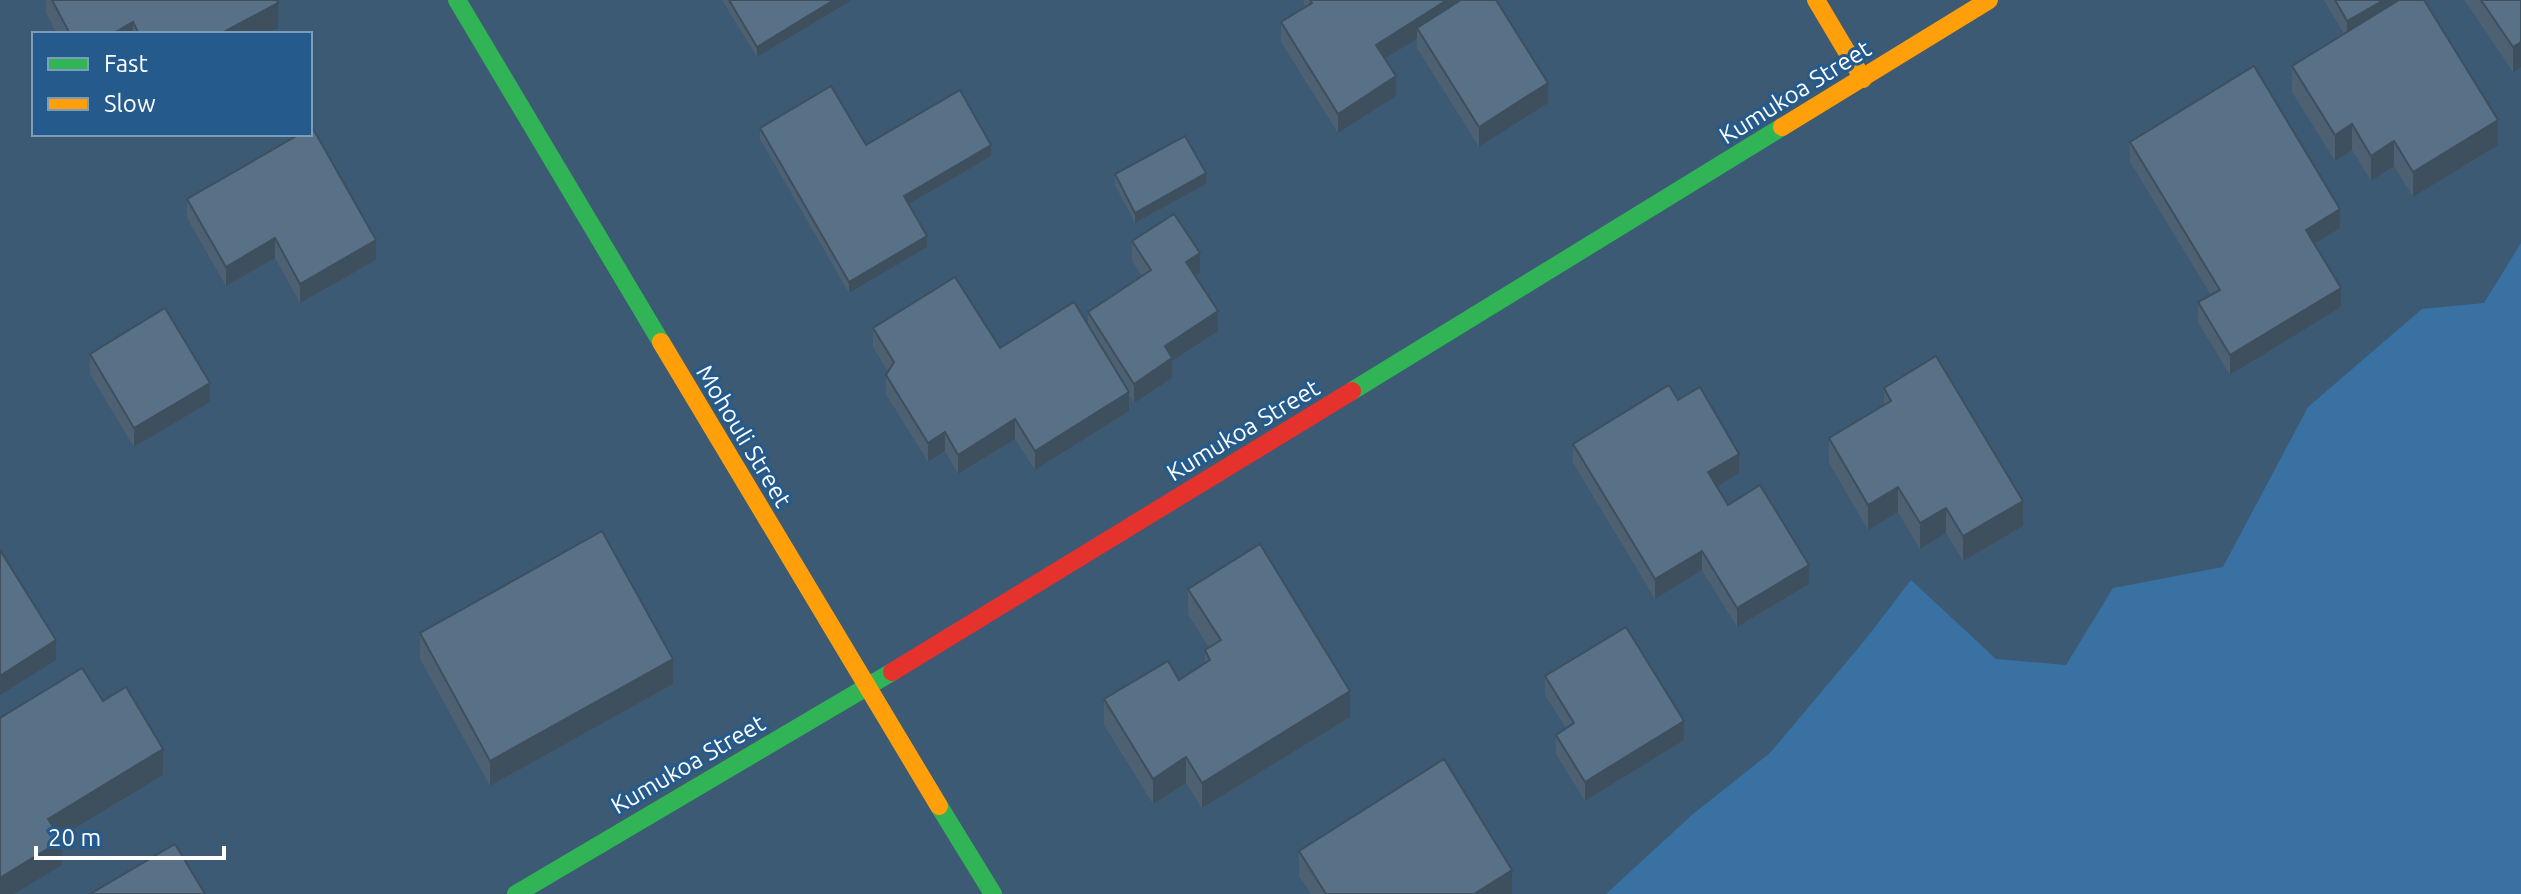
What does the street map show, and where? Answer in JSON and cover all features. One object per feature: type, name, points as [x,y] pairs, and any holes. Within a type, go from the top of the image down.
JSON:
[{"type":"street","name":"Mohouli Street","points":[[457,0],[993,894]]},
{"type":"street","points":[[1816,0],[1863,79]]},
{"type":"street","name":"Kumukoa Street","points":[[516,894],[867,688],[1989,0]]},
{"type":"shaded area","points":[[2521,243],[2521,894],[1606,894],[1693,814],[1770,753],[1911,580],[1996,659],[2066,665],[2113,588],[2223,567],[2308,407],[2422,309],[2484,303]]},
{"type":"building","points":[[52,0],[277,0],[278,3],[224,32],[138,32],[133,22],[116,32],[69,32]]},
{"type":"building","points":[[729,0],[834,0],[757,47]]},
{"type":"building","points":[[1310,0],[1447,0],[1376,45],[1396,76],[1338,114],[1281,22],[1312,3]]},
{"type":"building","points":[[1461,0],[1496,0],[1548,83],[1479,127],[1417,28]]},
{"type":"building","points":[[2335,0],[2384,0],[2347,21]]},
{"type":"building","points":[[2399,0],[2424,0],[2498,120],[2413,172],[2394,141],[2371,156],[2352,124],[2335,135],[2292,66]]},
{"type":"building","points":[[2481,0],[2521,0],[2521,42],[2513,47]]},
{"type":"building","points":[[2254,66],[2340,209],[2306,230],[2341,288],[2230,355],[2198,302],[2220,290],[2130,142]]},
{"type":"building","points":[[831,86],[866,145],[960,90],[991,145],[904,196],[927,236],[849,282],[760,128]]},
{"type":"building","points":[[312,127],[376,240],[300,284],[275,238],[226,267],[187,199],[297,136],[312,136]]},
{"type":"building","points":[[1185,136],[1206,173],[1135,213],[1115,174]]},
{"type":"building","points":[[1174,214],[1200,253],[1186,262],[1218,311],[1165,346],[1172,358],[1134,384],[1088,312],[1151,270],[1132,241]]},
{"type":"building","points":[[955,277],[1000,348],[1074,302],[1129,392],[1035,451],[1015,419],[958,455],[945,432],[928,443],[886,375],[894,362],[873,328]]},
{"type":"building","points":[[165,308],[210,383],[134,428],[90,354]]},
{"type":"building","points":[[1936,356],[2023,501],[1963,536],[1946,508],[1920,523],[1898,487],[1868,505],[1829,438],[1891,401],[1884,388]]},
{"type":"building","points":[[1669,385],[1678,400],[1700,387],[1739,454],[1708,472],[1728,505],[1760,485],[1809,565],[1737,608],[1702,551],[1655,579],[1573,444]]},
{"type":"building","points":[[602,531],[673,659],[490,761],[420,633]]},
{"type":"building","points":[[1260,544],[1350,691],[1202,783],[1186,757],[1153,779],[1104,699],[1168,661],[1179,680],[1210,660],[1205,650],[1221,640],[1188,589]]},
{"type":"building","points":[[0,550],[56,640],[0,676]]},
{"type":"building","points":[[1626,627],[1684,721],[1585,782],[1556,735],[1574,723],[1545,676]]},
{"type":"building","points":[[82,668],[103,701],[126,687],[163,749],[48,819],[62,840],[0,878],[0,718]]},
{"type":"building","points":[[1444,759],[1512,870],[1474,894],[1326,894],[1299,851]]},
{"type":"building","points":[[175,844],[205,894],[90,894]]},
{"type":"traffic: fast","points":[[457,0],[661,342]]},
{"type":"traffic: fast","points":[[1352,391],[1782,127]]},
{"type":"traffic: fast","points":[[516,894],[892,672]]},
{"type":"traffic: fast","points":[[939,806],[993,894]]},
{"type":"traffic: slow","points":[[1816,0],[1863,79]]},
{"type":"traffic: slow","points":[[1782,127],[1989,0]]},
{"type":"traffic: slow","points":[[661,342],[939,806]]},
{"type":"traffic: jam","points":[[892,672],[1352,391]]}]
